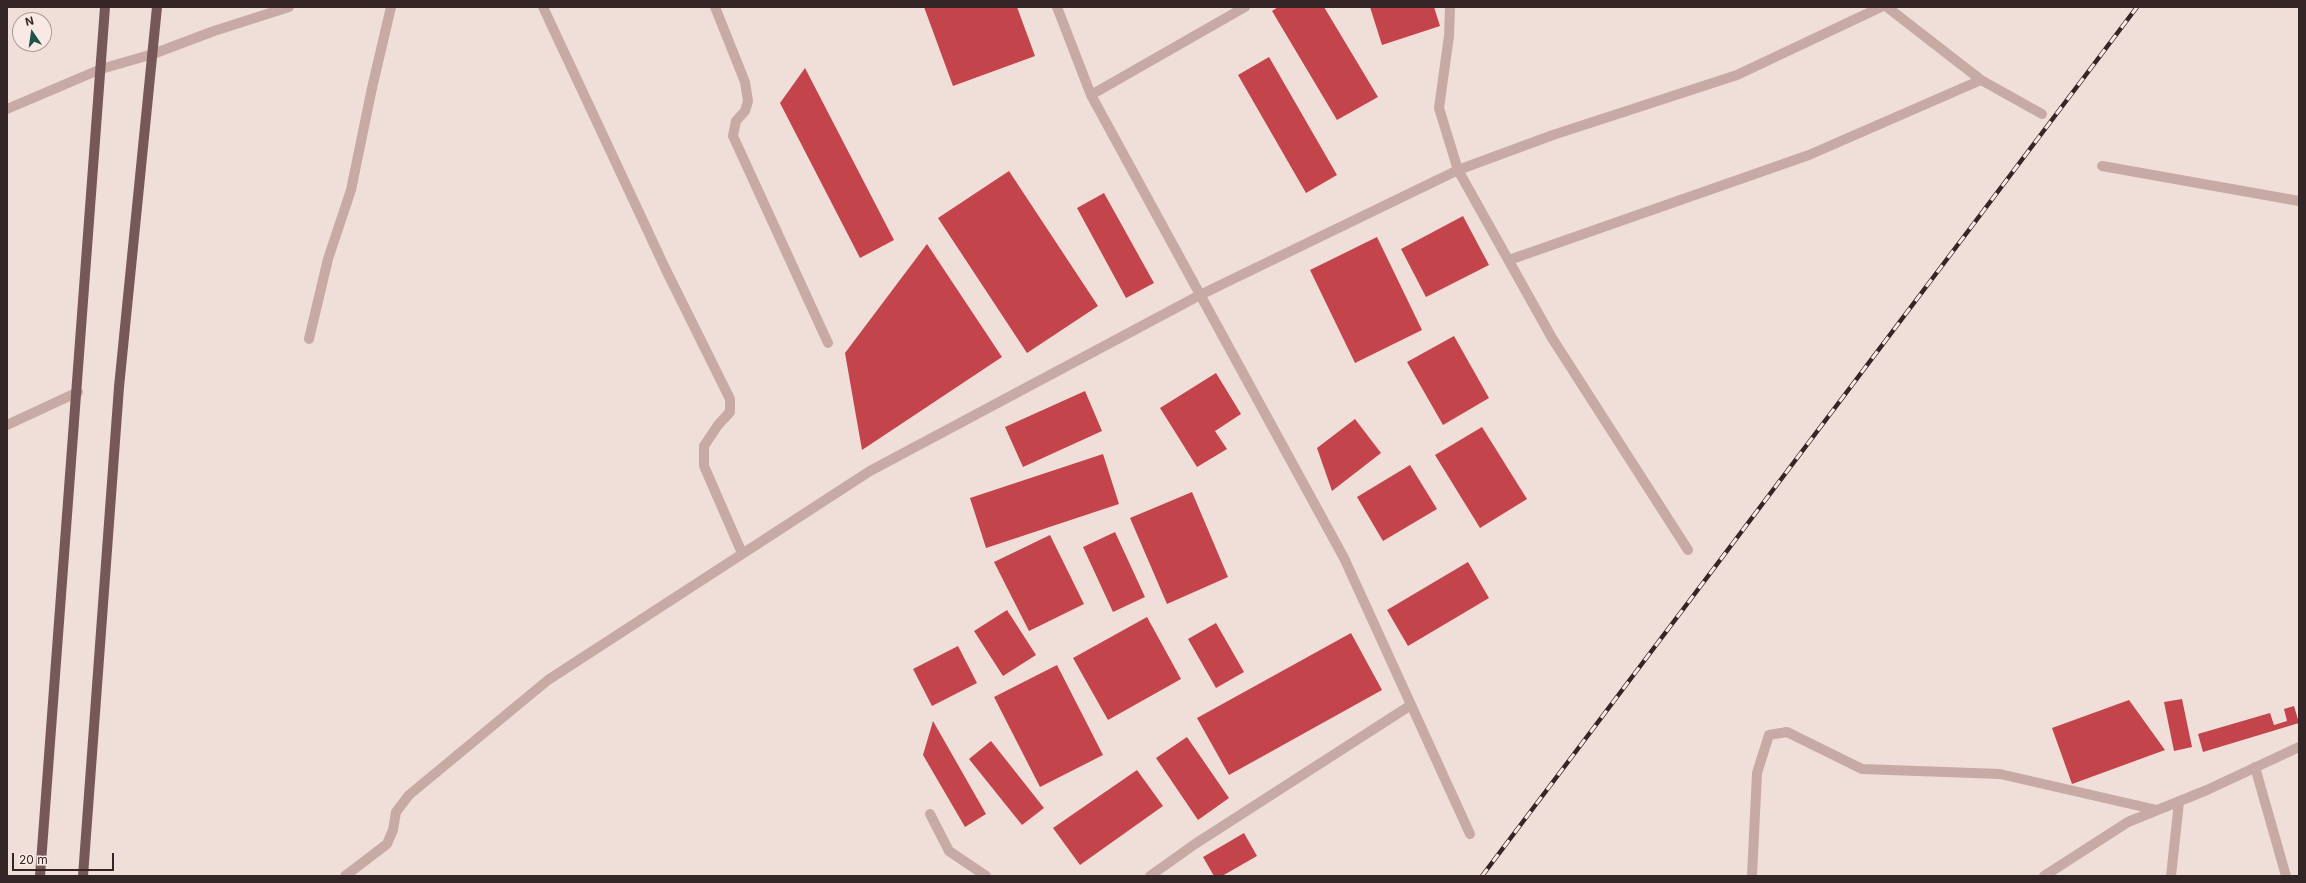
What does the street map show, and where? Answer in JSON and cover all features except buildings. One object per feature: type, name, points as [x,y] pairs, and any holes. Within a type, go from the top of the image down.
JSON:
[{"type":"main road","points":[[40,876],[78,392],[105,7]]},
{"type":"main road","points":[[83,876],[119,387],[157,7]]},
{"type":"street","points":[[7,108],[101,69],[153,54],[214,30],[289,7]]},
{"type":"street","points":[[309,339],[328,258],[351,190],[372,88],[392,7]]},
{"type":"street","points":[[543,7],[666,270],[730,399],[730,412],[718,425],[704,446],[704,466],[742,553]]},
{"type":"street","points":[[715,7],[745,82],[748,101],[745,111],[736,122],[733,136],[828,343]]},
{"type":"street","points":[[1057,7],[1091,95],[1344,558],[1470,834]]},
{"type":"street","points":[[1091,95],[1245,7]]},
{"type":"street","points":[[1450,7],[1449,36],[1439,108],[1458,170],[1552,338],[1688,550]]},
{"type":"street","points":[[345,876],[387,844],[393,830],[396,812],[409,795],[530,698],[548,680],[870,471],[1200,295],[1458,170],[1553,135],[1738,75],[1882,7]]},
{"type":"street","points":[[1887,7],[1981,80],[2042,114]]},
{"type":"street","points":[[1509,260],[1808,155],[1981,80]]},
{"type":"street","points":[[2102,166],[2299,201]]},
{"type":"street","points":[[7,425],[78,392]]},
{"type":"street","points":[[1150,876],[1195,844],[1411,705]]},
{"type":"street","points":[[1752,876],[1757,773],[1769,735],[1787,732],[1862,769],[2000,774],[2157,810]]},
{"type":"street","points":[[2044,876],[2128,822],[2179,802],[2299,746]]},
{"type":"street","points":[[2256,767],[2286,876]]},
{"type":"street","points":[[2171,876],[2179,802]]},
{"type":"street","points":[[930,814],[949,851],[986,876]]},
{"type":"railway","points":[[1482,876],[2137,7]]}]
